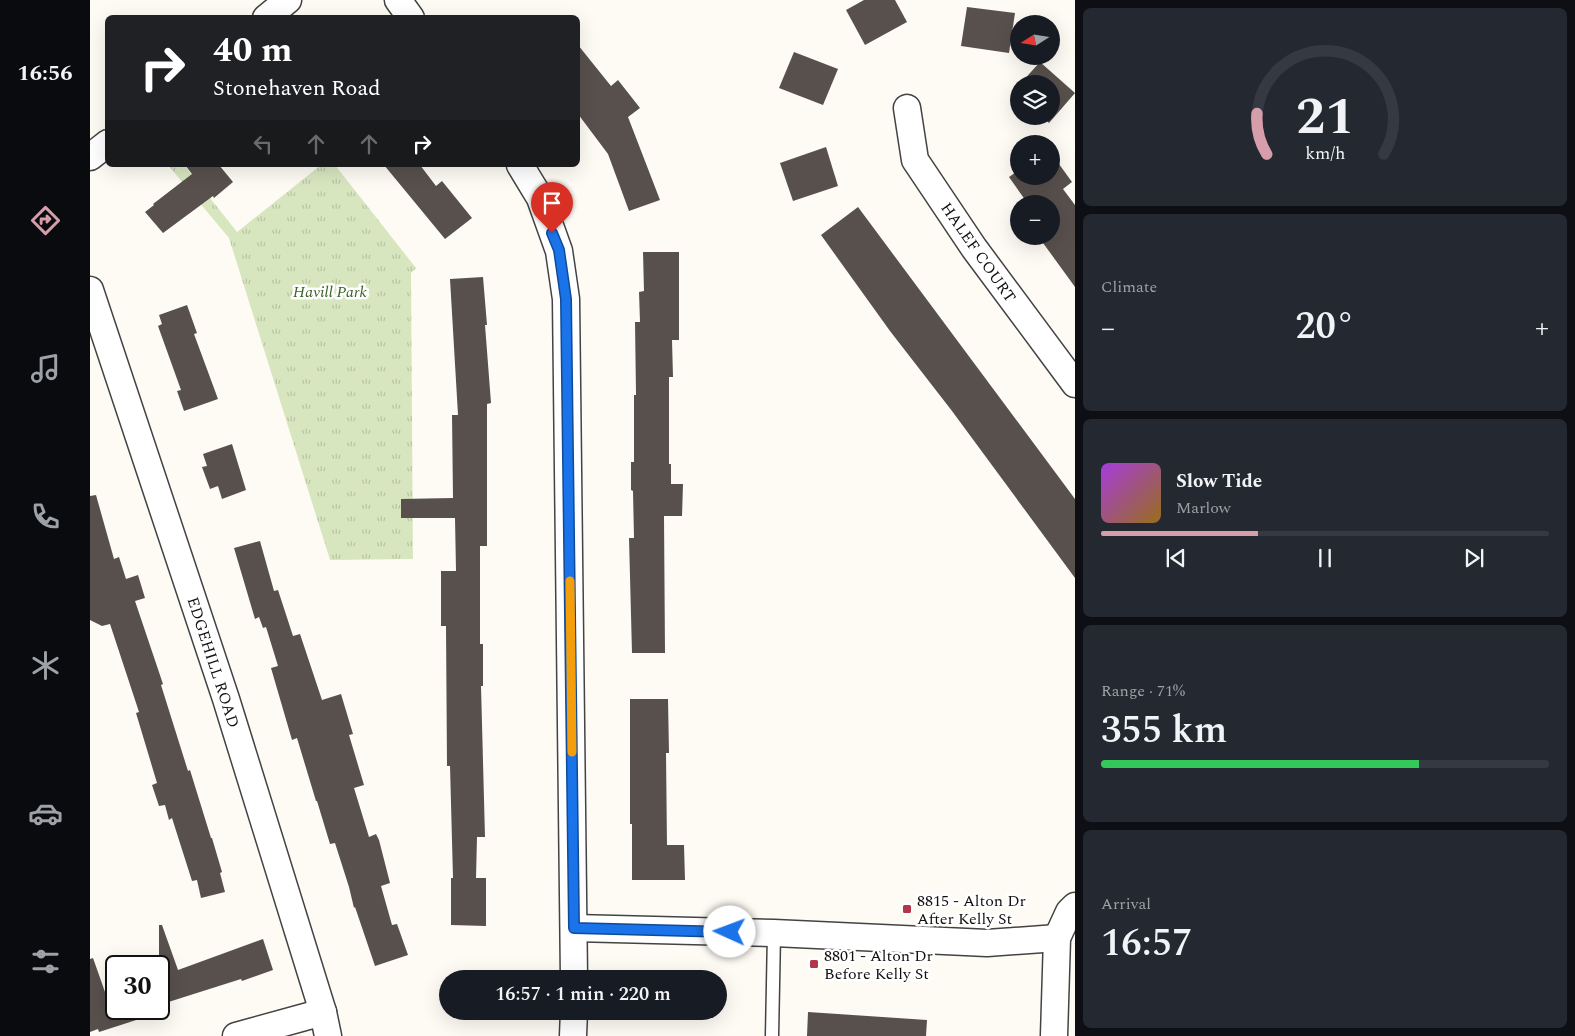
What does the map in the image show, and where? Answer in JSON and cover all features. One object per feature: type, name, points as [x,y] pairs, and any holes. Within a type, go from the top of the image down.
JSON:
[{"type":"street","points":[[270,15],[288,0]]},
{"type":"street","points":[[398,0],[409,15]]},
{"type":"street","name":"HALEF COURT","points":[[907,108],[915,160],[974,248],[1075,384]]},
{"type":"street","points":[[90,157],[105,145]]},
{"type":"street","points":[[521,167],[540,198],[559,250],[566,299],[574,970]]},
{"type":"street","name":"EDGEHILL ROAD","points":[[90,290],[226,699],[325,1024]]},
{"type":"street","points":[[1054,1036],[1057,938],[1069,912],[1075,906]]},
{"type":"street","points":[[574,928],[774,933],[987,943],[1057,938]]},
{"type":"street","points":[[574,1020],[574,1036]]},
{"type":"street","points":[[236,1036],[325,1024]]},
{"type":"lane","points":[[772,1036],[774,933]]},
{"type":"green space","name":"Havill Park","points":[[170,167],[186,167],[237,232],[318,167],[337,167],[416,268],[411,273],[413,559],[330,560],[229,238]]},
{"type":"building","points":[[864,0],[895,0],[907,22],[865,45],[846,10]]},
{"type":"building","points":[[967,7],[1015,13],[1015,15],[1010,15],[1009,53],[961,46]]},
{"type":"building","points":[[580,47],[611,86],[618,80],[640,108],[628,117],[660,200],[629,211],[608,154],[580,117]]},
{"type":"building","points":[[794,52],[838,69],[823,105],[779,88]]},
{"type":"building","points":[[1037,65],[1043,65],[1055,75],[1028,75]]},
{"type":"building","points":[[1060,80],[1075,93],[1060,110]]},
{"type":"building","points":[[826,147],[838,186],[793,201],[780,163]]},
{"type":"building","points":[[1060,165],[1072,182],[1063,189],[1075,205],[1075,287],[1045,245],[1060,245],[1060,195],[1022,195],[1015,185],[1060,185]]},
{"type":"building","points":[[187,167],[221,167],[233,182],[214,198],[213,196],[163,233],[145,212],[192,174]]},
{"type":"building","points":[[386,167],[422,167],[436,186],[442,181],[472,218],[445,239]]},
{"type":"building","points":[[858,207],[1075,499],[1075,578],[952,411],[890,331],[821,235]]},
{"type":"building","points":[[643,252],[679,252],[679,340],[672,340],[673,377],[669,377],[669,464],[671,464],[671,484],[683,484],[682,516],[664,516],[665,653],[632,653],[629,538],[634,538],[631,462],[634,462],[634,395],[636,395],[635,322],[640,322],[639,292],[644,291]]},
{"type":"building","points":[[483,277],[491,403],[487,404],[487,546],[480,546],[480,644],[483,644],[483,686],[481,686],[485,837],[477,837],[476,878],[486,878],[486,926],[451,925],[451,878],[453,878],[450,766],[447,766],[446,626],[441,626],[441,571],[456,571],[455,518],[401,518],[401,499],[453,498],[452,415],[458,415],[450,279]]},
{"type":"building","points":[[187,305],[197,333],[194,334],[218,399],[184,411],[177,391],[181,390],[158,326],[162,324],[159,315]]},
{"type":"building","points":[[232,444],[246,490],[222,499],[218,486],[210,489],[202,467],[207,466],[203,454]]},
{"type":"building","points":[[96,495],[114,559],[119,557],[126,579],[138,575],[145,598],[135,601],[163,684],[161,685],[188,771],[190,770],[212,838],[222,872],[220,873],[225,892],[201,898],[197,880],[192,881],[172,818],[169,820],[165,805],[159,806],[152,785],[157,783],[136,713],[139,712],[110,624],[102,626],[90,620],[90,496]]},
{"type":"building","points":[[260,541],[274,591],[278,590],[293,636],[300,634],[322,700],[341,694],[353,734],[349,735],[364,785],[354,788],[369,837],[376,834],[379,840],[390,883],[381,886],[392,925],[397,924],[408,955],[375,966],[354,908],[335,843],[330,844],[297,738],[292,740],[271,668],[278,666],[266,627],[263,628],[259,617],[255,619],[234,548]]},
{"type":"building","points":[[630,699],[668,699],[669,753],[666,753],[667,845],[684,845],[685,880],[632,880]]},
{"type":"building","points":[[159,925],[162,925],[178,970],[263,939],[273,970],[170,1002],[170,955],[159,955]]},
{"type":"building","points":[[93,958],[105,992],[105,1020],[136,1020],[99,1032],[98,1029],[90,1032],[90,959]]},
{"type":"building","points":[[808,1012],[927,1020],[926,1036],[807,1036]]},
{"type":"slow traffic","points":[[570,581],[572,752]]},
{"type":"place","name":"8815 - Alton Dr After Kelly St","points":[[907,909]]},
{"type":"place","name":"8801 - Alton Dr Before Kelly St","points":[[814,964]]},
{"type":"route","points":[[552,233],[559,250],[566,299],[574,928],[730,932]]}]
